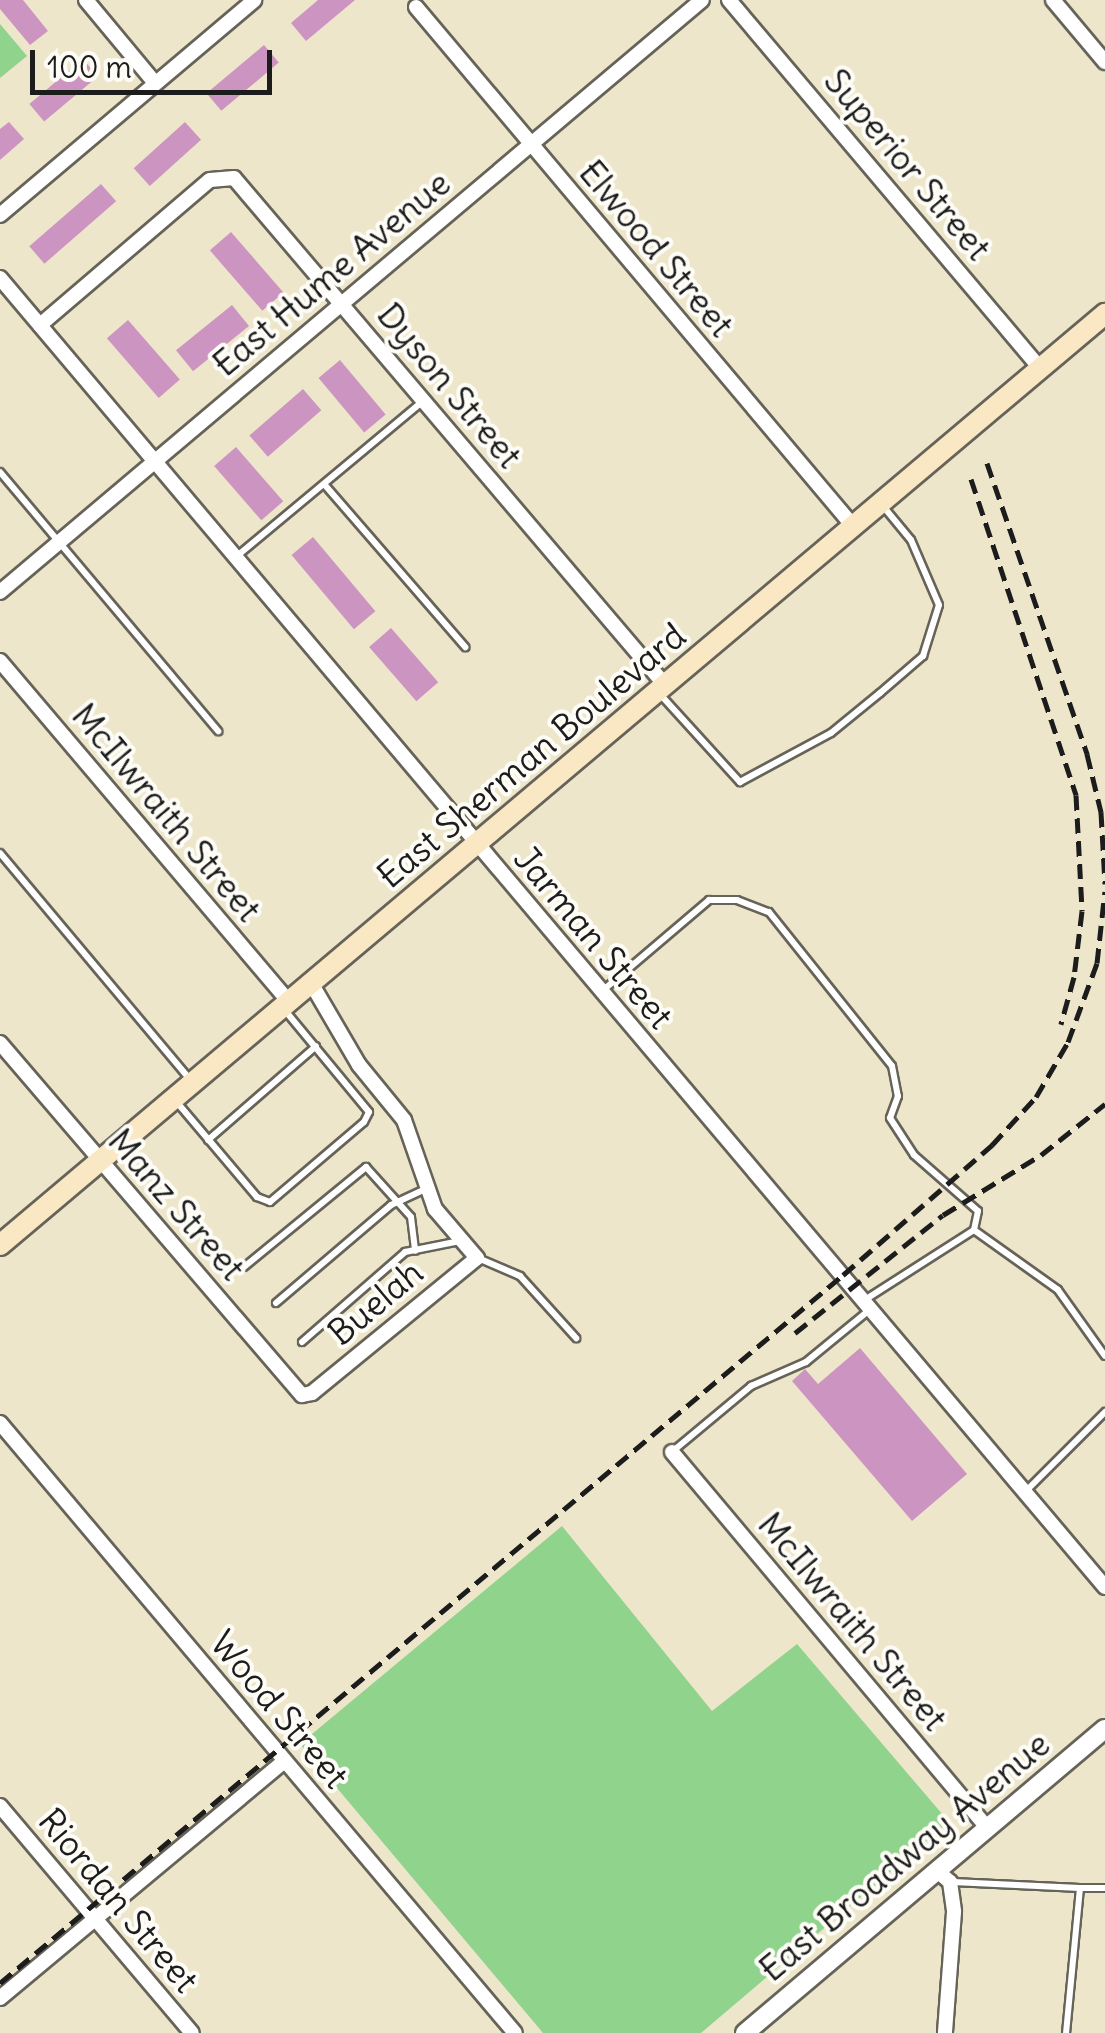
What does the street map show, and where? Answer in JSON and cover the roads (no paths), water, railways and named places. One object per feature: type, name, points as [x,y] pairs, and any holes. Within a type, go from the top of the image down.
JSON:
[{"type":"main road","name":"East Sherman Boulevard","points":[[0,1246],[1105,314]]},
{"type":"street","points":[[86,0],[155,84]]},
{"type":"street","points":[[0,215],[254,0]]},
{"type":"street","name":"East Hume Avenue","points":[[0,592],[702,0]]},
{"type":"street","name":"Superior Street","points":[[729,0],[1040,368]]},
{"type":"street","points":[[1052,0],[1105,62]]},
{"type":"street","name":"Elwood Street","points":[[416,7],[853,526]]},
{"type":"street","name":"Dyson Street","points":[[40,325],[219,176],[238,182],[661,688]]},
{"type":"street","name":"Jarman Street","points":[[0,278],[600,993],[1105,1586]]},
{"type":"street","name":"McIlwraith Street","points":[[0,661],[286,1005]]},
{"type":"street","points":[[312,983],[359,1064],[414,1138],[435,1208],[477,1258]]},
{"type":"street","name":"Manz Street","points":[[0,1043],[302,1395],[312,1393]]},
{"type":"street","name":"Buelah","points":[[312,1393],[477,1258]]},
{"type":"street","name":"Wood Street","points":[[0,1423],[515,2033]]},
{"type":"street","name":"McIlwraith Street","points":[[672,1452],[988,1828]]},
{"type":"street","name":"East Broadway Avenue","points":[[746,2033],[944,1876],[988,1828],[1105,1730]]},
{"type":"street","points":[[0,1998],[284,1761]]},
{"type":"street","name":"Riordan Street","points":[[0,1806],[192,2033]]},
{"type":"street","points":[[944,1876],[954,1912],[945,2033]]},
{"type":"lane","points":[[236,557],[424,400]]},
{"type":"lane","points":[[0,472],[218,731]]},
{"type":"lane","points":[[324,484],[465,648]]},
{"type":"lane","points":[[661,688],[740,782],[831,733],[880,693],[923,656],[939,606],[911,540],[880,503]]},
{"type":"lane","points":[[0,853],[194,1082]]},
{"type":"lane","points":[[600,993],[709,900],[737,900],[769,912],[892,1066],[898,1096],[890,1118],[914,1155],[978,1212],[974,1230],[868,1304],[806,1362],[751,1386],[672,1452]]},
{"type":"lane","points":[[174,1099],[261,1202],[270,1202],[364,1122],[369,1112],[286,1005]]},
{"type":"lane","points":[[208,1140],[316,1046]]},
{"type":"lane","points":[[244,1267],[358,1169],[373,1171],[411,1217],[415,1251]]},
{"type":"lane","points":[[276,1304],[399,1201],[426,1188]]},
{"type":"lane","points":[[974,1230],[1058,1290],[1105,1356]]},
{"type":"lane","points":[[302,1342],[405,1252],[462,1241]]},
{"type":"lane","points":[[477,1258],[520,1276],[576,1338]]},
{"type":"lane","points":[[1025,1492],[1105,1412]]},
{"type":"lane","points":[[944,1876],[1105,1888]]},
{"type":"lane","points":[[1066,2033],[1080,1888]]},
{"type":"railway","points":[[987,463],[1087,754],[1101,812],[1105,884]]},
{"type":"railway","points":[[971,479],[1076,795],[1082,911],[1074,977],[1061,1024]]},
{"type":"railway","points":[[0,1983],[843,1275],[992,1145],[1036,1097],[1068,1042],[1097,963],[1105,891]]},
{"type":"railway","points":[[795,1333],[943,1215],[1041,1155],[1105,1104]]}]
